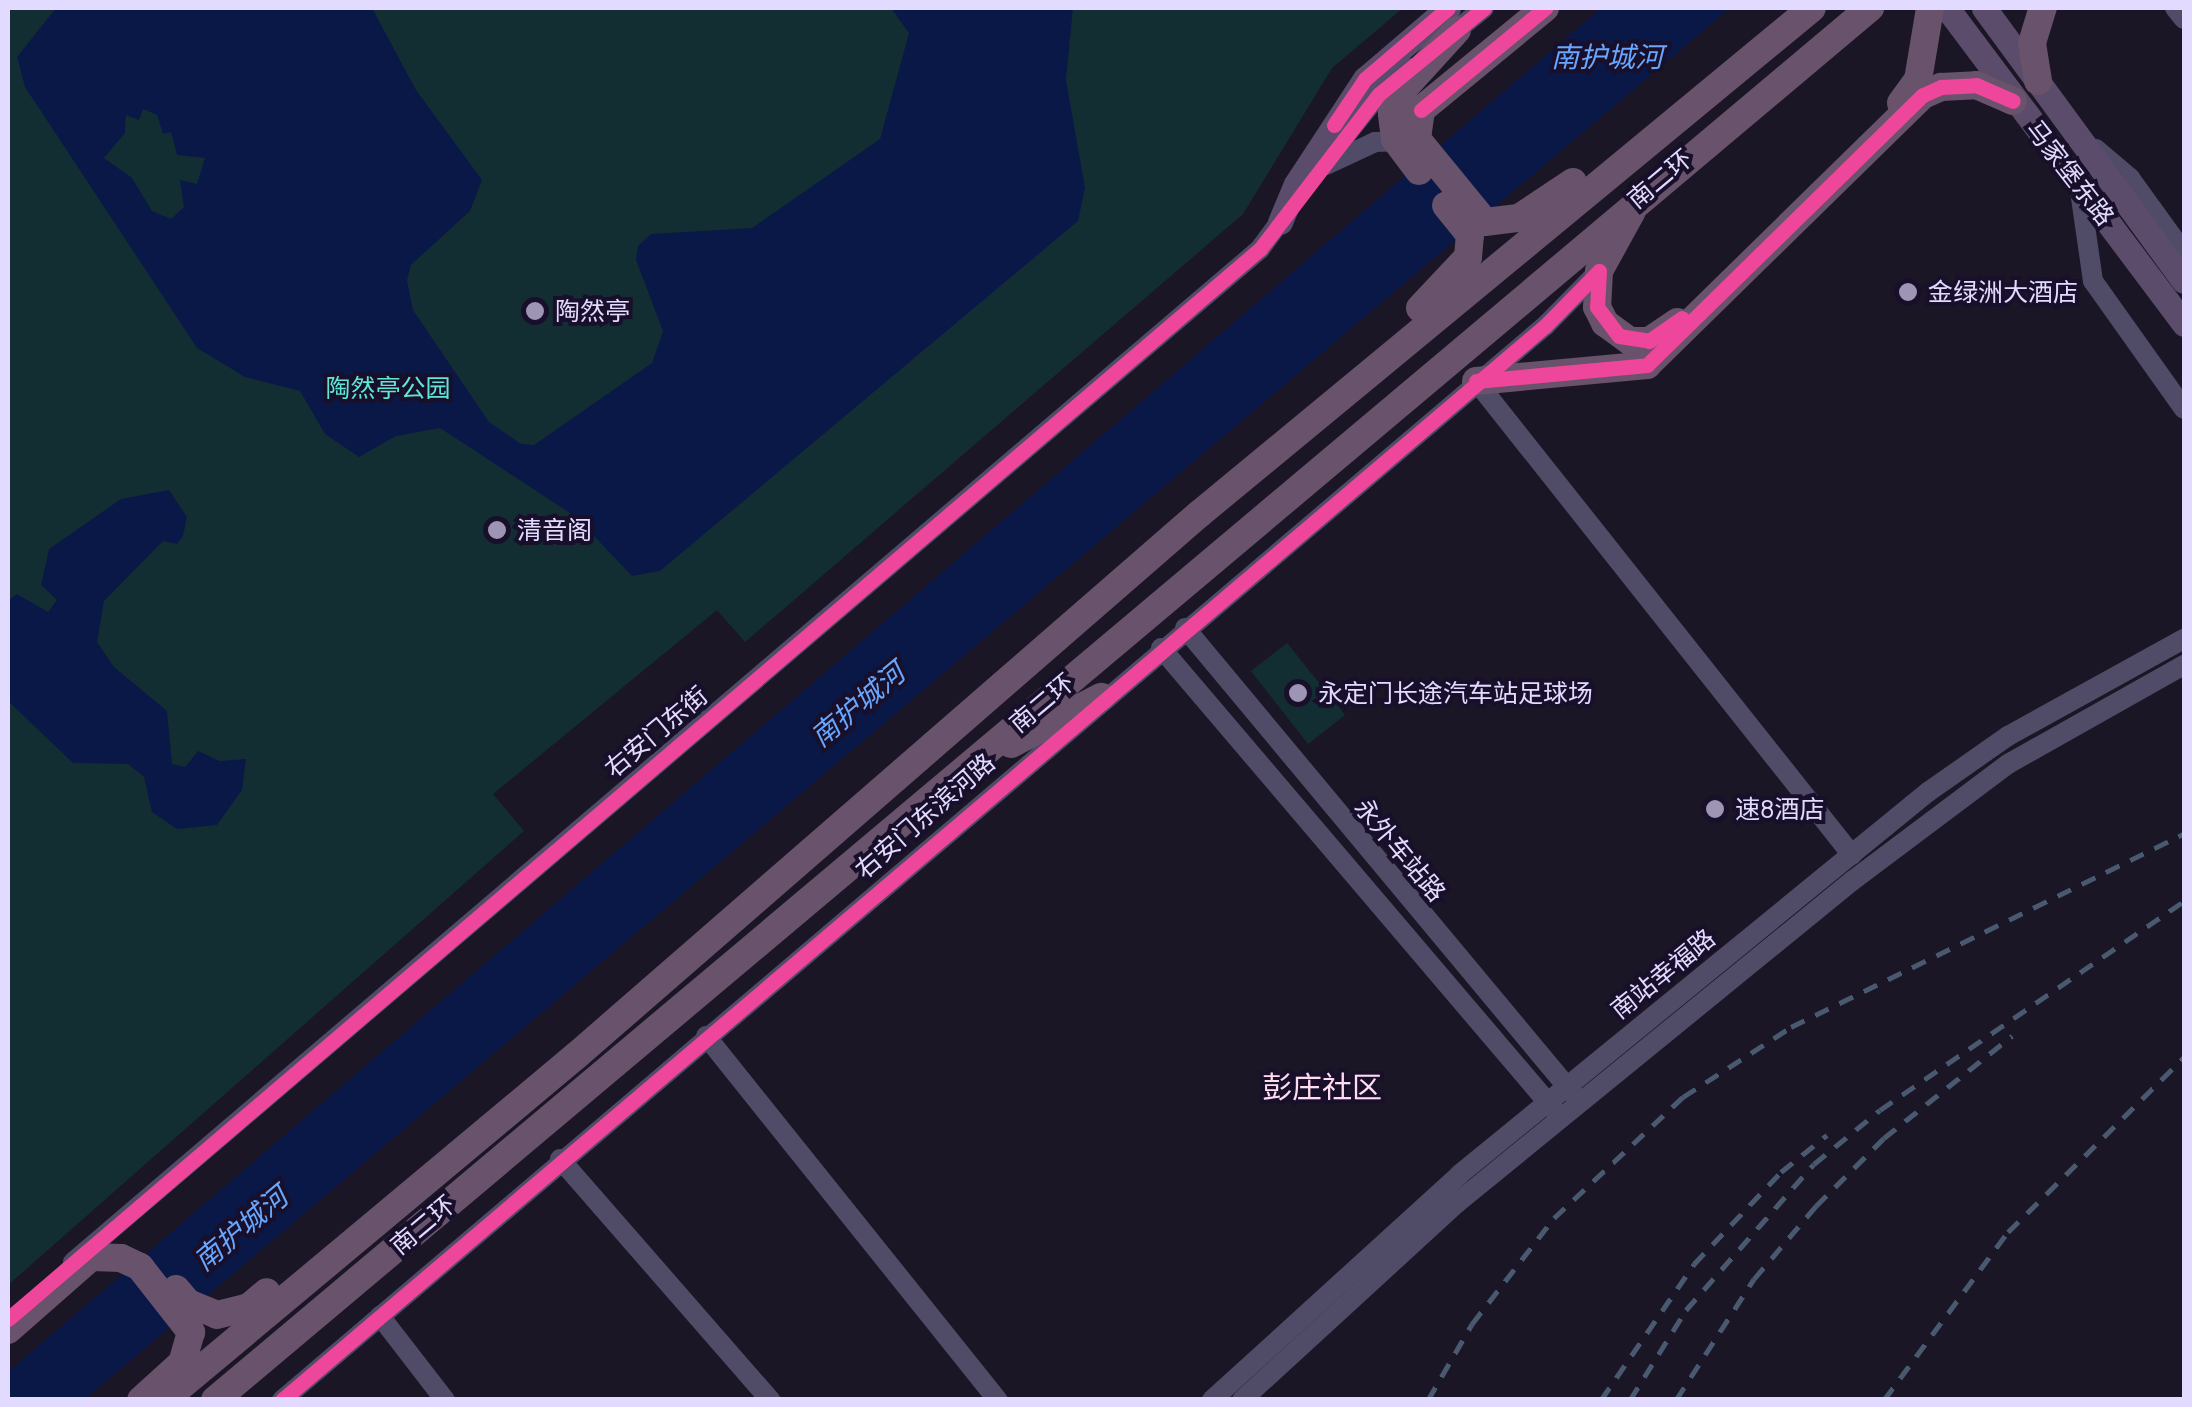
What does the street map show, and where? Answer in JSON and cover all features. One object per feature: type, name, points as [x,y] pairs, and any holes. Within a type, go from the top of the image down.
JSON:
[{"type":"highway","points":[[1407,147],[1421,110],[1544,8]]},
{"type":"highway","name":"南二环","points":[[164,1400],[1372,370],[1812,8]]},
{"type":"highway","name":"南二环","points":[[215,1400],[1642,192],[1870,8]]},
{"type":"highway","points":[[1915,8],[1927,40]]},
{"type":"highway","points":[[1642,192],[1598,271],[1596,307],[1605,324],[1630,341],[1663,333],[1905,99],[1918,80],[1930,8]]},
{"type":"highway","points":[[2038,81],[2032,43],[2043,8]]},
{"type":"highway","points":[[1453,19],[1396,100],[1407,147],[1478,229]]},
{"type":"highway","points":[[1476,381],[1647,365],[1923,96],[1941,86],[1976,85],[2013,101]]},
{"type":"highway","points":[[1478,229],[1519,218],[1574,182],[1616,168]]},
{"type":"highway","points":[[1372,370],[1396,330],[1468,257],[1478,229]]},
{"type":"highway","points":[[965,768],[1101,697]]},
{"type":"highway","points":[[142,1400],[182,1363],[200,1323],[248,1307],[328,1243],[372,1224]]},
{"type":"highway","points":[[101,1238],[127,1252],[188,1303],[200,1323]]},
{"type":"highway","points":[[8,1330],[91,1256],[127,1252]]},
{"type":"main road","name":"马家堡东路","points":[[1984,8],[2184,281]]},
{"type":"main road","name":"马家堡东路","points":[[1952,14],[2013,101],[2079,182],[2184,324]]},
{"type":"main road","points":[[1280,222],[1296,184],[1364,79],[1453,19]]},
{"type":"street","name":"右安门东街","points":[[8,1319],[1260,250],[1379,94],[1453,19],[1484,8]]},
{"type":"street","points":[[2175,8],[2184,19]]},
{"type":"street","points":[[2071,128],[2130,178],[2184,253]]},
{"type":"street","points":[[1320,168],[1407,147]]},
{"type":"street","points":[[2079,182],[2093,281],[2184,409]]},
{"type":"street","name":"右安门东滨河路","points":[[282,1400],[1101,697],[1578,297],[1598,271]]},
{"type":"street","points":[[1476,381],[1852,855]]},
{"type":"street","name":"永外车站路","points":[[1185,628],[1580,1103]]},
{"type":"street","name":"南站幸福路","points":[[1212,1400],[1547,1102],[1852,855],[2008,736],[2184,640]]},
{"type":"street","name":"永外车站路","points":[[1160,648],[1562,1118]]},
{"type":"street","points":[[1242,1400],[1457,1203],[1956,800],[2184,665]]},
{"type":"street","points":[[706,1036],[998,1400]]},
{"type":"street","points":[[560,1159],[770,1400]]},
{"type":"street","points":[[380,1316],[445,1400]]},
{"type":"green space","name":"陶然亭公园","points":[[8,8],[1403,8],[1332,68],[1243,214],[745,642],[717,610],[493,794],[524,831],[8,1285]]},
{"type":"green space","name":"永定门长途汽车站足球场","points":[[1287,643],[1345,715],[1308,744],[1251,671]]},
{"type":"water","points":[[56,8],[372,8],[416,90],[482,180],[470,211],[411,265],[407,280],[413,310],[489,422],[521,444],[534,445],[652,363],[663,331],[636,260],[638,246],[651,234],[752,228],[880,139],[909,33],[891,8],[1073,8],[1066,80],[1085,188],[1078,221],[660,571],[632,576],[576,517],[440,428],[396,436],[359,457],[325,434],[300,391],[245,377],[197,348],[25,87],[17,57]],"holes":[[[143,109],[157,115],[163,134],[171,132],[177,155],[205,158],[197,184],[180,180],[184,207],[171,219],[152,211],[132,178],[104,158],[125,133],[126,115],[139,120]]]},
{"type":"water","name":"南护城河","points":[[1601,8],[1730,8],[85,1399],[8,1399],[8,1372]]},
{"type":"water","points":[[169,490],[187,517],[183,536],[177,544],[163,541],[104,601],[97,642],[114,667],[167,711],[172,764],[185,767],[198,751],[220,761],[246,759],[242,790],[217,825],[177,829],[152,812],[144,777],[128,764],[73,763],[8,701],[8,600],[17,594],[48,612],[57,600],[41,585],[49,549],[121,499]]},
{"type":"railway","points":[[1428,1400],[1472,1324],[1554,1218],[1683,1097],[1791,1027],[2184,834]]},
{"type":"railway","points":[[1630,1400],[1686,1310],[1814,1164],[1880,1110],[2184,901]]},
{"type":"railway","points":[[1676,1400],[1754,1279],[1816,1206],[1884,1138],[2012,1036]]},
{"type":"railway","points":[[1884,1400],[2008,1232],[2184,1057]]},
{"type":"railway","points":[[1601,1400],[1694,1264],[1781,1172],[1827,1135]]},
{"type":"cycle path","points":[[1334,125],[1365,79],[1448,8]]},
{"type":"cycle path","points":[[8,1319],[1260,249],[1379,94],[1484,8]]},
{"type":"cycle path","points":[[1421,110],[1545,8]]},
{"type":"cycle path","points":[[1476,381],[1647,365],[1923,95],[1941,87],[1976,85],[2013,101]]},
{"type":"cycle path","points":[[1599,271],[1597,307],[1619,336],[1649,341],[1682,318]]},
{"type":"cycle path","points":[[282,1400],[1545,326],[1599,271]]},
{"type":"place","name":"金绿洲大酒店","points":[[1908,292]]},
{"type":"place","name":"陶然亭","points":[[535,311]]},
{"type":"place","name":"清音阁","points":[[497,530]]},
{"type":"place","name":"永定门长途汽车站足球场","points":[[1298,693]]},
{"type":"place","name":"速8酒店","points":[[1715,809]]},
{"type":"district","name":"彭庄社区","points":[[1322,1087]]}]
